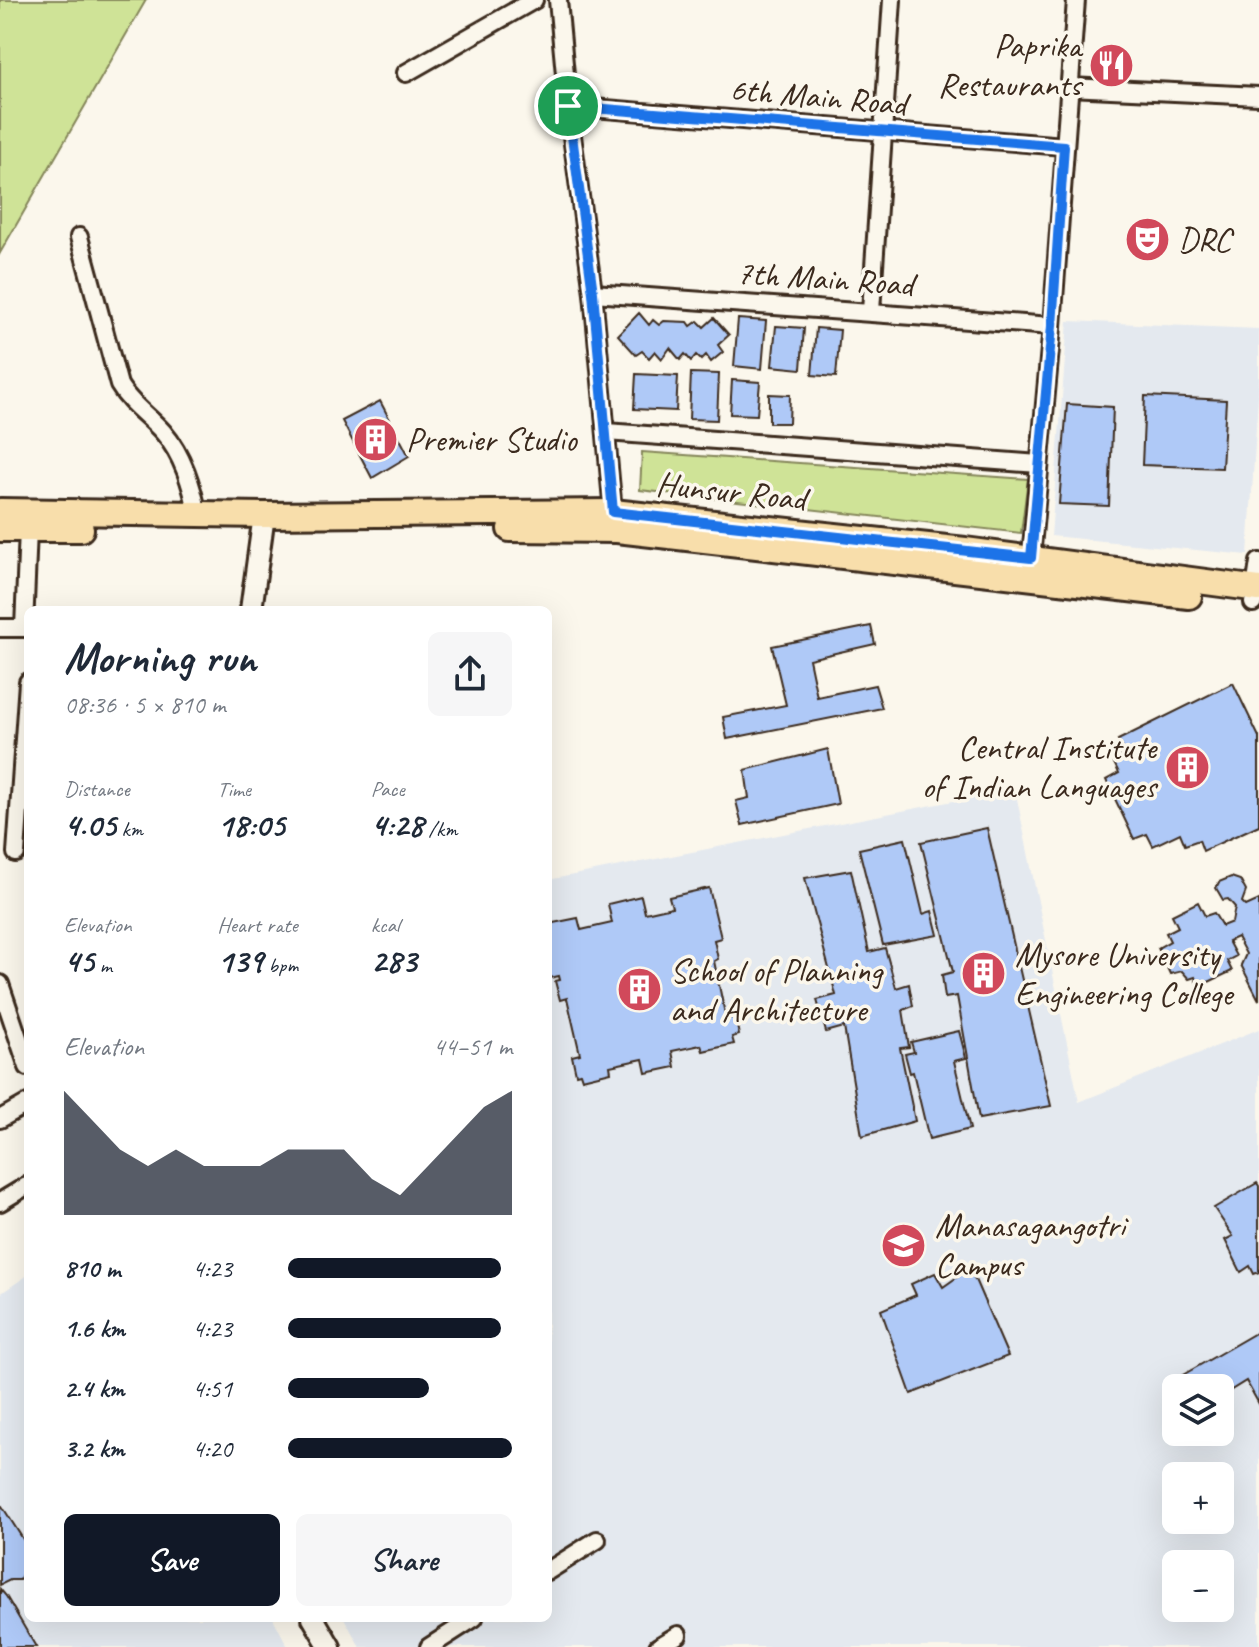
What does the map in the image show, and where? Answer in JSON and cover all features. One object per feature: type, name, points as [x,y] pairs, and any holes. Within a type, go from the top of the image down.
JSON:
[{"type":"main road","name":"Hunsur Road","points":[[0,511],[198,515],[262,523],[613,512],[1257,596]]},
{"type":"main road","points":[[0,529],[262,523],[617,530],[1030,568]]},
{"type":"street","points":[[406,73],[533,0]]},
{"type":"street","points":[[558,0],[568,106],[593,293],[613,512]]},
{"type":"street","points":[[871,311],[892,0]]},
{"type":"street","points":[[1030,568],[1076,0]]},
{"type":"street","points":[[1069,87],[1259,96]]},
{"type":"street","name":"6th Main Road","points":[[568,106],[1064,146]]},
{"type":"street","points":[[79,237],[119,385],[175,448],[190,479],[198,515]]},
{"type":"street","name":"7th Main Road","points":[[593,293],[1052,326]]},
{"type":"street","points":[[606,432],[1039,464]]},
{"type":"street","points":[[252,606],[262,523]]},
{"type":"street","points":[[26,606],[28,529]]},
{"type":"street","points":[[1257,596],[1259,562]]},
{"type":"street","points":[[0,628],[24,628]]},
{"type":"street","points":[[0,862],[22,850],[24,794]]},
{"type":"street","points":[[0,984],[24,1055]]},
{"type":"street","points":[[0,1119],[24,1105]]},
{"type":"street","points":[[0,1202],[24,1187]]},
{"type":"street","points":[[552,1568],[597,1540]]},
{"type":"street","points":[[315,1622],[330,1647]]},
{"type":"street","points":[[429,1647],[468,1622]]},
{"type":"street","points":[[658,1647],[678,1635]]},
{"type":"shaded area","points":[[1068,321],[1259,329],[1259,381],[1248,555],[1051,536]]},
{"type":"shaded area","name":"Manasagangotri Campus","points":[[1015,789],[1079,1102],[1259,1029],[1259,1647],[360,1647],[346,1622],[552,1622],[552,879]]},
{"type":"shaded area","points":[[24,1278],[24,1622],[275,1622],[288,1647],[0,1647],[0,1294]]},
{"type":"green space","points":[[0,0],[146,0],[0,253]]},
{"type":"green space","points":[[642,452],[1028,479],[1021,533],[640,490]]},
{"type":"building","points":[[639,313],[649,325],[653,320],[659,325],[664,321],[688,322],[691,326],[698,321],[704,327],[714,318],[729,335],[718,345],[723,352],[711,362],[706,355],[701,360],[696,355],[691,361],[685,354],[680,360],[670,348],[662,359],[655,351],[649,358],[642,351],[636,355],[618,335]]},
{"type":"building","points":[[738,319],[766,321],[762,369],[734,366]]},
{"type":"building","points":[[776,326],[804,328],[801,369],[772,366]]},
{"type":"building","points":[[816,328],[840,330],[836,377],[812,375]]},
{"type":"building","points":[[691,373],[719,374],[717,420],[689,419]]},
{"type":"building","points":[[636,374],[678,376],[676,411],[634,409]]},
{"type":"building","points":[[732,380],[760,382],[757,415],[730,414]]},
{"type":"building","points":[[769,394],[790,395],[789,423],[769,423]]},
{"type":"building","points":[[1145,396],[1226,400],[1222,468],[1142,465]]},
{"type":"building","name":"Premier Studio","points":[[380,401],[409,456],[372,478],[342,421]]},
{"type":"building","points":[[1067,404],[1113,407],[1109,506],[1059,504]]},
{"type":"building","points":[[871,626],[875,644],[809,659],[817,697],[875,685],[882,708],[727,739],[723,717],[786,705],[772,646]]},
{"type":"building","name":"Central Institute of Indian Languages","points":[[1233,683],[1259,737],[1259,825],[1203,851],[1199,840],[1185,845],[1180,833],[1153,846],[1147,834],[1134,839],[1106,780],[1119,773],[1113,761],[1126,754],[1118,740]]},
{"type":"building","points":[[828,749],[838,804],[742,825],[736,801],[749,798],[745,770]]},
{"type":"building","name":"Mysore University Engineering College","points":[[987,828],[1051,1106],[979,1119],[957,996],[945,998],[942,975],[953,972],[921,842]]},
{"type":"building","name":"Mysore University Engineering College","points":[[905,839],[923,914],[932,911],[938,935],[883,945],[859,849]]},
{"type":"building","name":"Mysore University Engineering College","points":[[851,870],[869,952],[885,948],[896,988],[909,984],[913,1006],[903,1010],[909,1047],[900,1048],[915,1121],[862,1136],[844,1027],[826,1032],[817,1000],[836,995],[805,878]]},
{"type":"building","points":[[1231,877],[1240,880],[1246,891],[1242,902],[1246,906],[1259,900],[1259,1000],[1241,965],[1246,954],[1237,937],[1228,941],[1236,956],[1227,961],[1232,971],[1198,987],[1195,977],[1189,979],[1182,971],[1170,974],[1158,948],[1170,941],[1166,933],[1178,927],[1172,915],[1198,902],[1205,916],[1214,913],[1222,926],[1232,922],[1235,907],[1228,899],[1223,900],[1216,888],[1219,882]]},
{"type":"building","name":"School of Planning and Architecture","points":[[709,888],[721,938],[714,940],[718,959],[714,961],[726,1019],[735,1017],[739,1035],[732,1037],[734,1044],[703,1051],[701,1045],[672,1051],[675,1067],[646,1073],[643,1059],[610,1066],[611,1072],[582,1079],[580,1073],[576,1074],[572,1056],[580,1054],[567,998],[560,1000],[555,981],[560,980],[559,976],[552,978],[552,923],[578,918],[581,930],[612,923],[608,904],[641,896],[645,913],[672,907],[669,897]]},
{"type":"building","name":"Mysore University Engineering College","points":[[959,1031],[966,1058],[954,1061],[970,1129],[929,1139],[913,1072],[910,1073],[905,1054],[914,1052],[911,1042]]},
{"type":"building","points":[[1257,1183],[1259,1272],[1254,1274],[1250,1266],[1241,1272],[1225,1240],[1233,1236],[1214,1208]]},
{"type":"building","points":[[970,1268],[1008,1356],[911,1394],[881,1310],[916,1295],[911,1284],[935,1273],[943,1287]]},
{"type":"building","points":[[1259,1331],[1259,1404],[1246,1381],[1234,1388],[1234,1374],[1184,1374]]},
{"type":"building","points":[[0,1507],[24,1541],[24,1569],[20,1580],[10,1580],[0,1585]]},
{"type":"building","points":[[0,1589],[6,1596],[36,1647],[0,1647]]},
{"type":"place","name":"Paprika Restaurants","points":[[1112,65]]},
{"type":"place","name":"DRC","points":[[1147,239]]},
{"type":"place","name":"Premier Studio","points":[[375,439]]},
{"type":"place","name":"Central Institute of Indian Languages","points":[[1187,767]]},
{"type":"place","name":"Mysore University Engineering College","points":[[984,974]]},
{"type":"place","name":"School of Planning and Architecture","points":[[639,990]]},
{"type":"place","name":"Manasagangotri Campus","points":[[904,1245]]},
{"type":"route","points":[[568,106],[1064,146],[1052,326],[1031,558],[613,512],[593,293],[568,106]]}]
